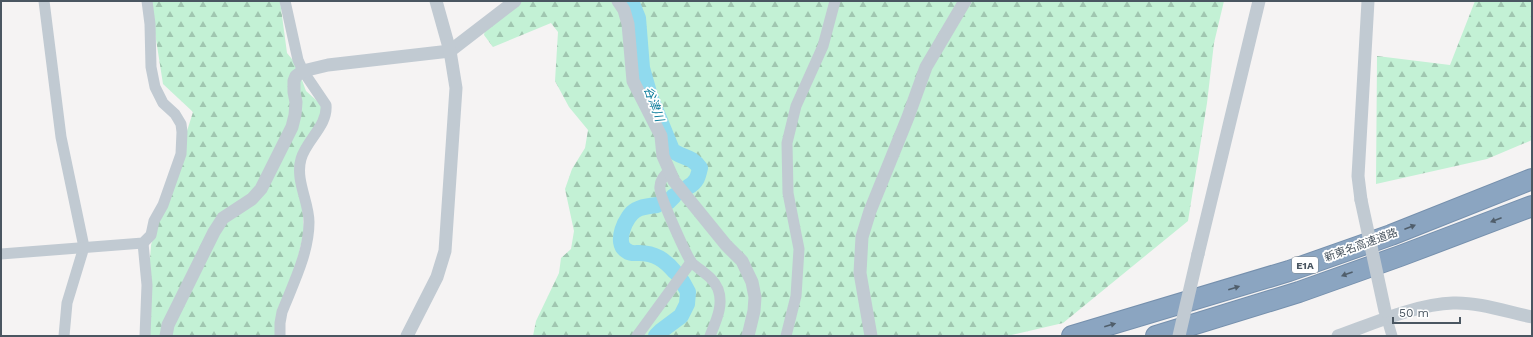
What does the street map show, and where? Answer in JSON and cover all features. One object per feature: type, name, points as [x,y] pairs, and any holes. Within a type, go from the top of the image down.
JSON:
[{"type":"highway","name":"新東名高速道路","points":[[1072,336],[1289,271],[1391,234],[1532,179]]},
{"type":"highway","name":"新東名高速道路","points":[[1156,336],[1299,292],[1532,206]]},
{"type":"street","points":[[44,1],[61,137],[84,247],[67,303],[64,336]]},
{"type":"street","points":[[1,254],[143,243],[151,235],[154,221],[163,204],[181,154],[182,132],[181,124],[175,114],[163,103],[155,87],[151,67],[150,24],[147,1]]},
{"type":"street","points":[[280,336],[282,312],[308,242],[309,220],[299,166],[300,161],[306,145],[323,123],[327,112],[326,106],[302,71],[298,60],[285,1]]},
{"type":"street","points":[[407,336],[437,276],[445,251],[456,88],[450,51],[436,1]]},
{"type":"street","points":[[166,336],[168,325],[214,232],[223,218],[252,199],[261,189],[292,127],[295,115],[296,102],[294,81],[296,76],[302,71],[328,64],[450,51],[515,1]]},
{"type":"street","points":[[618,1],[624,10],[628,24],[633,81],[661,136],[663,156],[669,171],[674,181],[742,262],[752,282],[755,297],[754,311],[748,336]]},
{"type":"street","points":[[786,336],[796,296],[799,249],[788,193],[787,143],[796,106],[823,46],[835,1]]},
{"type":"street","points":[[871,336],[860,272],[862,237],[870,211],[908,117],[926,67],[965,1]]},
{"type":"street","points":[[1179,336],[1259,1]]},
{"type":"street","points":[[1368,1],[1358,176],[1361,200],[1392,336]]},
{"type":"street","points":[[669,171],[662,179],[660,189],[664,203],[691,262],[711,278],[718,289],[720,303],[718,317],[710,336]]},
{"type":"street","points":[[143,243],[147,285],[145,336]]},
{"type":"street","points":[[637,336],[691,262]]},
{"type":"street","points":[[1338,336],[1386,315],[1439,304],[1455,303],[1477,305],[1532,318]]},
{"type":"green space","points":[[150,1],[280,1],[287,53],[296,64],[306,91],[325,108],[299,156],[304,231],[280,336],[147,336],[145,332],[151,245],[193,112],[163,84]]},
{"type":"green space","points":[[507,1],[1224,1],[1214,43],[1207,103],[1188,221],[1063,323],[1007,336],[533,336],[536,321],[559,273],[561,258],[571,249],[574,231],[565,189],[572,169],[585,148],[588,130],[569,107],[555,81],[558,32],[551,23],[493,47],[484,35],[485,29]]},
{"type":"green space","points":[[1475,1],[1532,1],[1532,140],[1487,159],[1376,184],[1377,56],[1450,65]]},
{"type":"waterway","name":"谷津川","points":[[631,1],[638,18],[642,68],[650,96],[672,150],[675,153],[690,159],[700,168],[697,179],[688,187]]},
{"type":"waterway","name":"谷津川","points":[[668,202],[674,196]]},
{"type":"waterway","name":"谷津川","points":[[657,205],[646,206],[632,213],[622,230],[621,242],[623,247],[628,252],[645,253],[655,256],[667,264],[675,272]]},
{"type":"waterway","name":"谷津川","points":[[656,336],[681,316],[687,304],[688,292],[682,281]]}]
